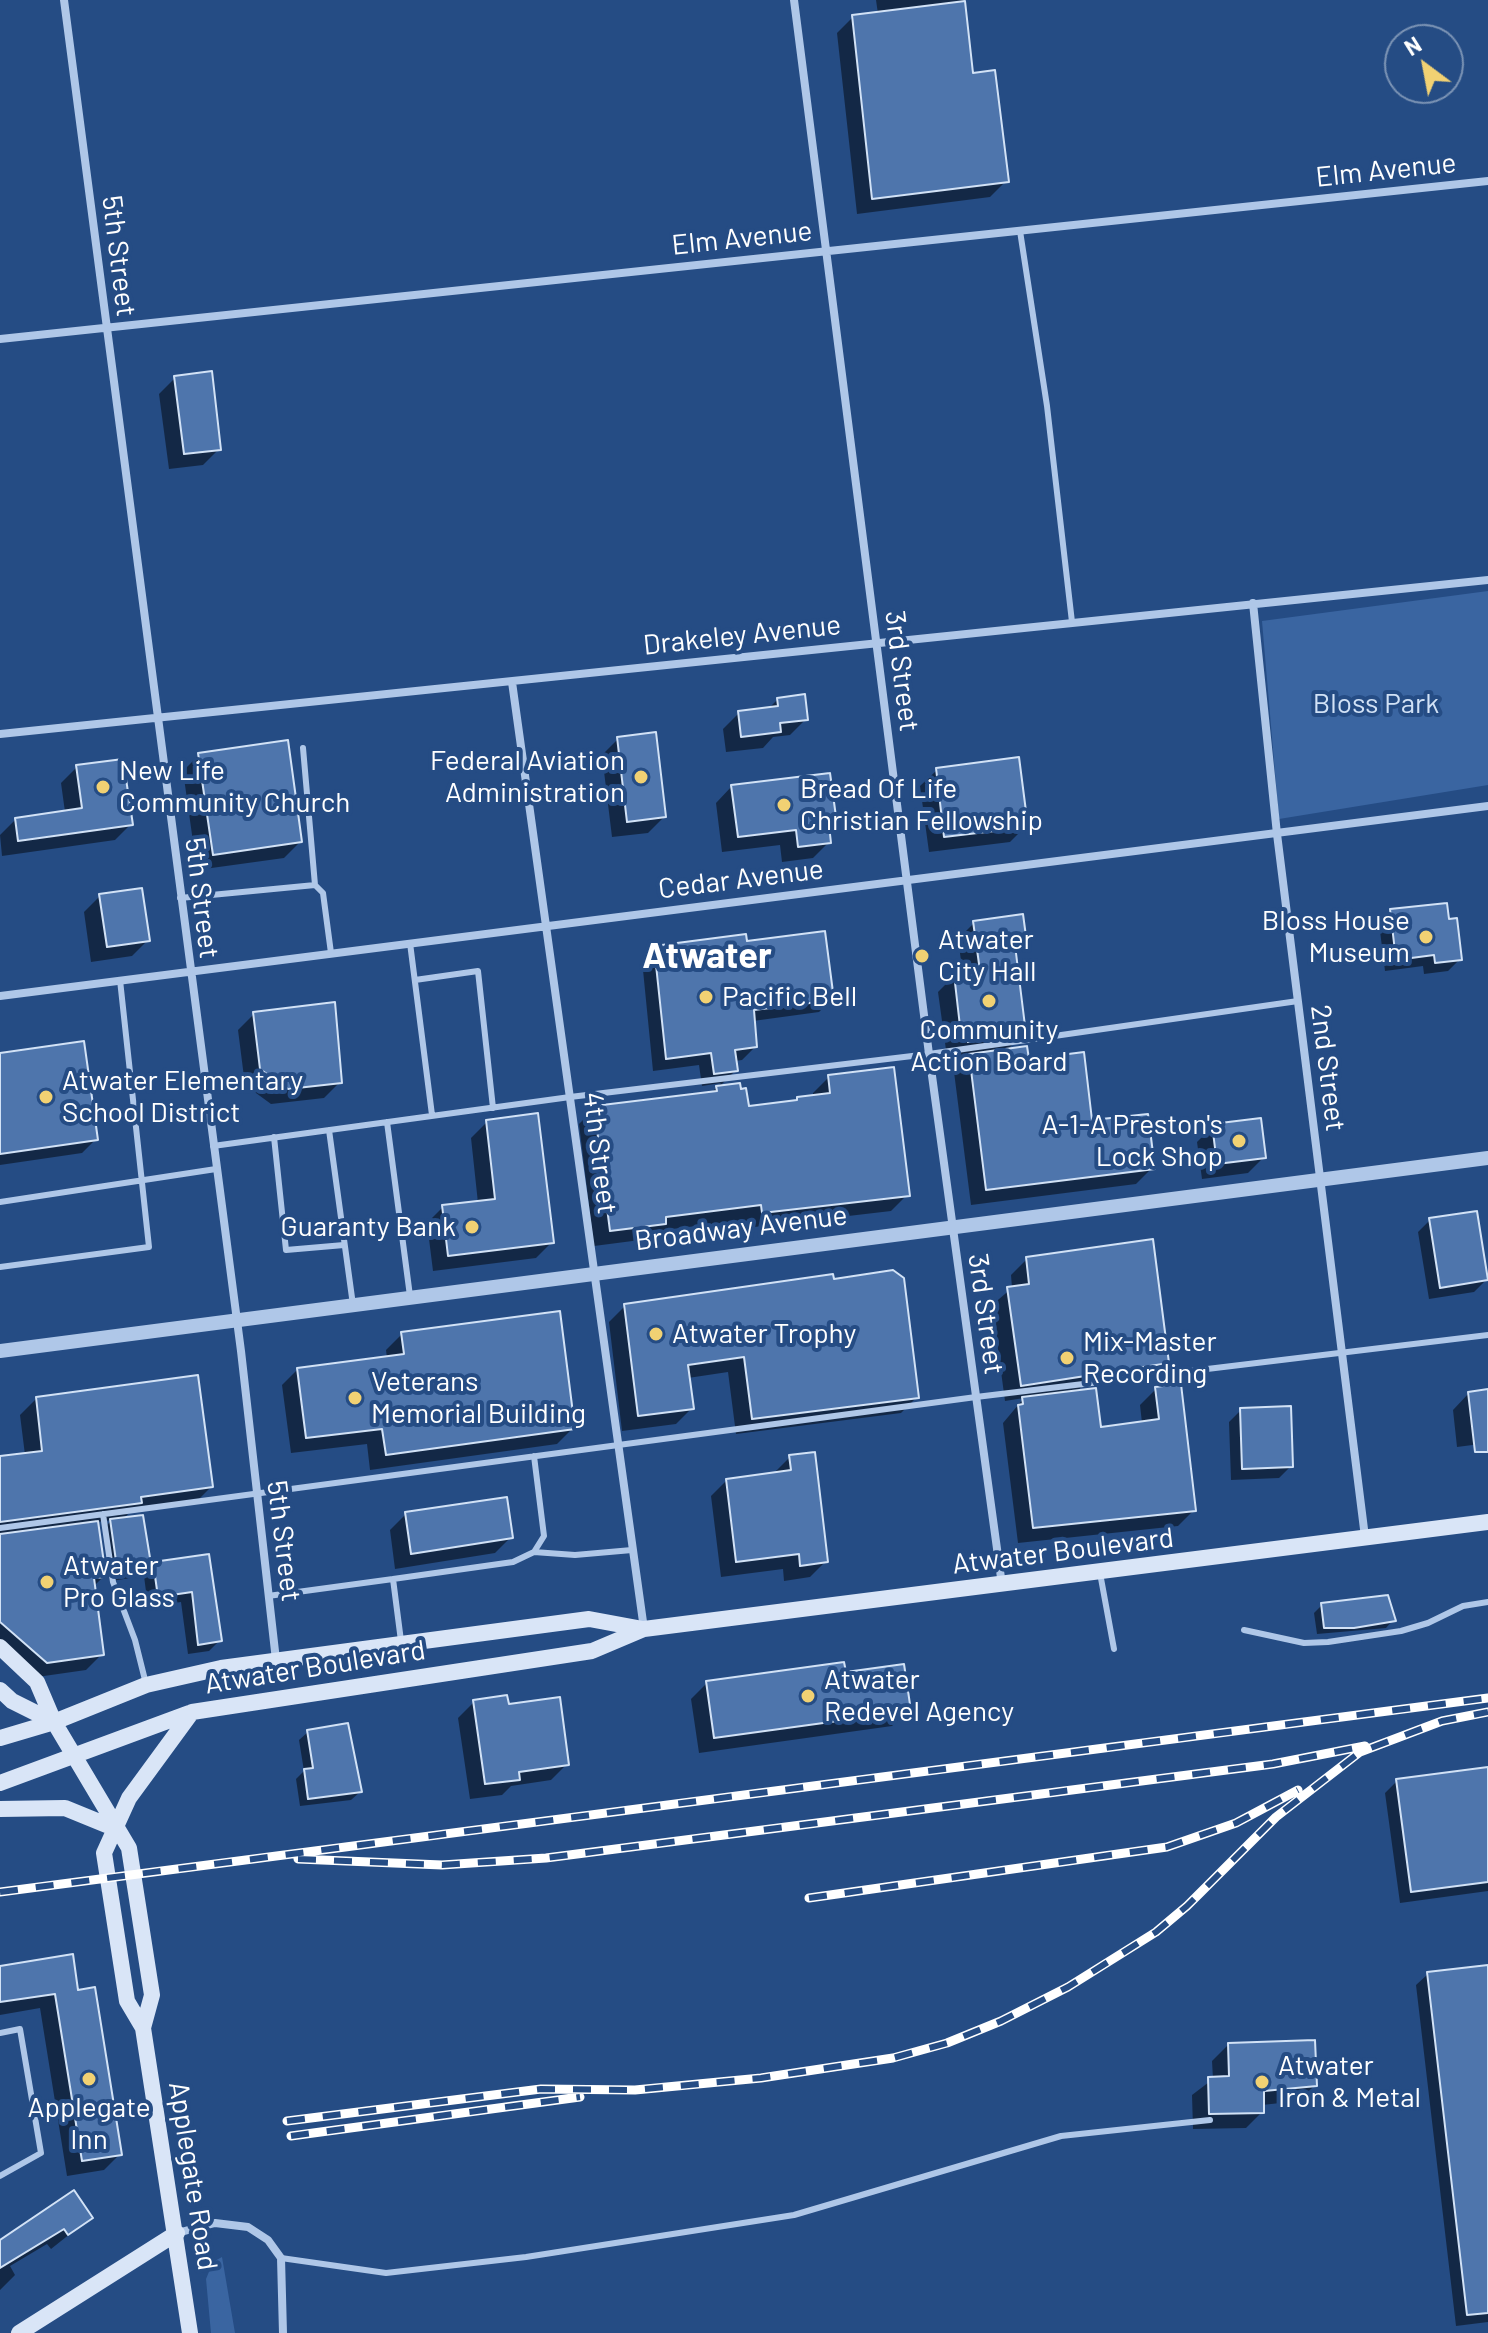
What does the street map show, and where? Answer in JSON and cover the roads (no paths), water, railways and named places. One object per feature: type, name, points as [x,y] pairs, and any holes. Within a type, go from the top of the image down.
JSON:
[{"type":"main road","name":"Atwater Boulevard","points":[[0,1783],[78,1757],[192,1712],[592,1651],[644,1629],[1488,1522]]},
{"type":"main road","name":"Atwater Boulevard","points":[[0,1738],[54,1722],[146,1685],[276,1660],[589,1619],[644,1629]]},
{"type":"main road","name":"Applegate Road","points":[[0,1647],[37,1682],[54,1722],[78,1757],[114,1828],[129,1848],[152,1995],[143,2028]]},
{"type":"main road","points":[[0,1690],[12,1701],[54,1722]]},
{"type":"main road","points":[[0,1809],[65,1808],[114,1828],[147,1773],[192,1712]]},
{"type":"main road","name":"Applegate Road","points":[[114,1828],[104,1853],[127,2001],[143,2028],[190,2333]]},
{"type":"main road","points":[[24,2332],[177,2233]]},
{"type":"street","name":"5th Street","points":[[64,0],[236,1320],[276,1660]]},
{"type":"street","name":"3rd Street","points":[[794,0],[929,1054],[1002,1586]]},
{"type":"street","name":"Elm Avenue","points":[[0,339],[1488,181]]},
{"type":"street","name":"Drakeley Avenue","points":[[0,734],[1488,580]]},
{"type":"street","name":"2nd Street","points":[[1253,603],[1277,834],[1365,1538]]},
{"type":"street","name":"4th Street","points":[[512,682],[644,1629]]},
{"type":"street","name":"Cedar Avenue","points":[[0,996],[1488,806]]},
{"type":"street","name":"Broadway Avenue","points":[[0,1351],[1488,1158]]},
{"type":"street","points":[[177,2233],[215,2223],[248,2227],[268,2240],[281,2258],[283,2333]]},
{"type":"lane","points":[[1020,231],[1047,406],[1072,622]]},
{"type":"lane","points":[[303,748],[315,885],[323,893],[331,953]]},
{"type":"lane","points":[[180,898],[315,885]]},
{"type":"lane","points":[[410,943],[432,1115]]},
{"type":"lane","points":[[415,980],[478,971],[493,1108]]},
{"type":"lane","points":[[0,1267],[149,1247],[120,980]]},
{"type":"lane","points":[[213,1146],[570,1097],[929,1054],[1298,1001]]},
{"type":"lane","points":[[387,1122],[410,1297]]},
{"type":"lane","points":[[329,1130],[353,1305]]},
{"type":"lane","points":[[274,1137],[286,1250],[344,1245]]},
{"type":"lane","points":[[0,1202],[216,1169]]},
{"type":"lane","points":[[0,1528],[976,1397],[1488,1335]]},
{"type":"lane","points":[[534,1456],[544,1536],[534,1552]]},
{"type":"lane","points":[[103,1514],[113,1582],[135,1640],[146,1685]]},
{"type":"lane","points":[[268,1596],[513,1562],[534,1552],[575,1555],[632,1550]]},
{"type":"lane","points":[[1100,1573],[1114,1649]]},
{"type":"lane","points":[[393,1579],[401,1644]]},
{"type":"lane","points":[[1244,1630],[1304,1643],[1328,1642],[1401,1631],[1428,1623],[1463,1606],[1488,1602]]},
{"type":"lane","points":[[0,2033],[20,2029],[41,2153],[0,2176]]},
{"type":"lane","points":[[281,2258],[386,2273],[526,2257],[794,2215],[1061,2136],[1210,2120]]},
{"type":"railway","points":[[0,1892],[1488,1698]]},
{"type":"railway","points":[[287,2121],[541,2089],[635,2090],[761,2078],[893,2058],[947,2043],[1001,2021],[1068,1987],[1156,1932],[1187,1906],[1276,1817],[1360,1752],[1442,1721],[1488,1712]]},
{"type":"railway","points":[[298,1859],[442,1865],[546,1858],[1273,1764],[1365,1746]]},
{"type":"railway","points":[[809,1898],[1167,1847],[1236,1823],[1298,1790]]},
{"type":"railway","points":[[291,2136],[580,2097]]},
{"type":"place","name":"Federal Aviation Administration","points":[[641,777]]},
{"type":"place","name":"New Life Community Church","points":[[103,787]]},
{"type":"place","name":"Bread Of Life Christian Fellowship","points":[[784,805]]},
{"type":"place","name":"Bloss House Museum","points":[[1426,937]]},
{"type":"place","name":"Atwater City Hall","points":[[922,956]]},
{"type":"place","name":"Pacific Bell","points":[[706,997]]},
{"type":"place","name":"Community Action Board","points":[[989,1001]]},
{"type":"place","name":"Atwater Elementary School District","points":[[46,1097]]},
{"type":"place","name":"A-1-A Preston's Lock Shop","points":[[1239,1141]]},
{"type":"place","name":"Guaranty Bank","points":[[472,1227]]},
{"type":"place","name":"Atwater Trophy","points":[[656,1334]]},
{"type":"place","name":"Mix-Master Recording","points":[[1067,1358]]},
{"type":"place","name":"Veterans Memorial Building","points":[[355,1398]]},
{"type":"place","name":"Atwater Pro Glass","points":[[47,1582]]},
{"type":"place","name":"Atwater Redevel Agency","points":[[808,1696]]},
{"type":"place","name":"Applegate Inn","points":[[89,2079]]},
{"type":"place","name":"Atwater Iron & Metal","points":[[1262,2082]]},
{"type":"district","name":"Atwater","points":[[707,956]]},
{"type":"park label","name":"Bloss Park","points":[[1376,704]]}]
